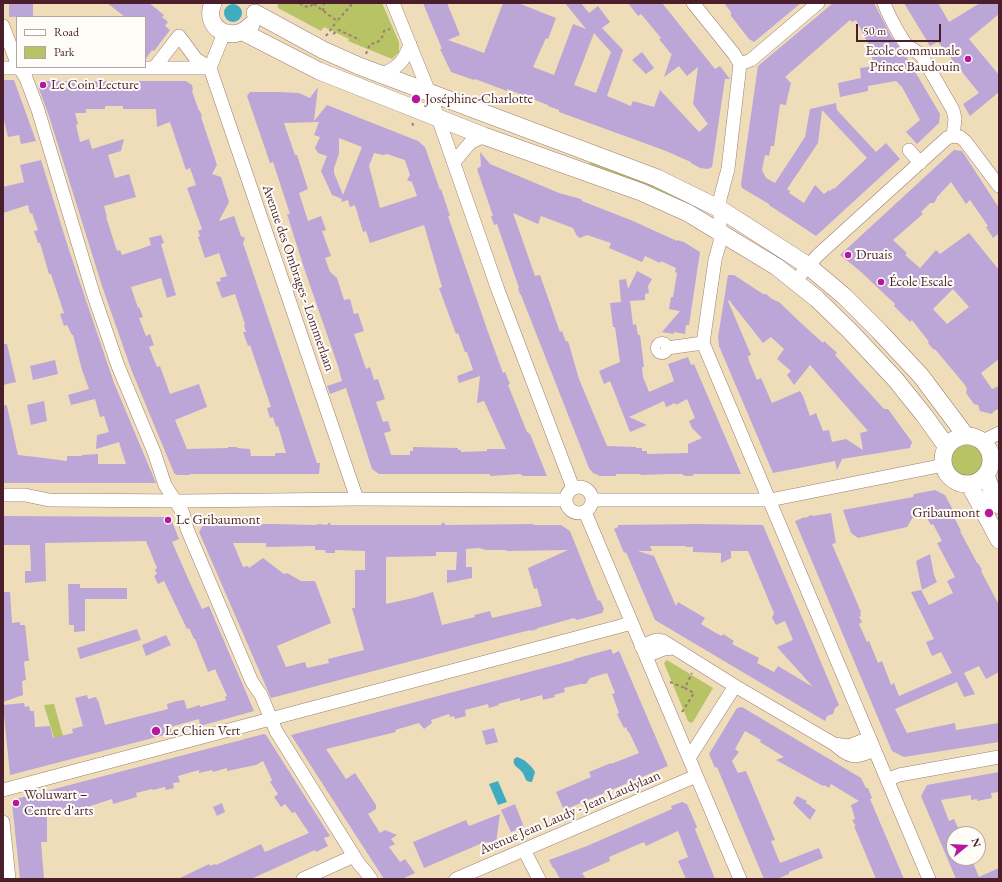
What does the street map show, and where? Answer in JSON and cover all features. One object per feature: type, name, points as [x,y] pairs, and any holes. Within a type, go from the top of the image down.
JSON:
[{"type":"main road","points":[[197,3],[212,8],[213,23],[224,33],[235,35],[243,32],[251,25],[254,8],[323,50],[359,66],[657,178],[720,209],[807,265],[844,296],[921,376],[966,436]]},
{"type":"main road","points":[[243,32],[319,71],[484,136],[641,192],[688,213],[776,267],[817,299],[850,331],[895,379],[947,447]]},
{"type":"main road","points":[[992,466],[976,483],[962,484],[956,481],[946,471],[943,459],[947,447],[955,439],[973,436],[983,441],[991,455],[992,466],[991,489],[999,505]]},
{"type":"main road","points":[[969,484],[999,540]]},
{"type":"street","points":[[393,3],[429,92],[498,290],[573,488]]},
{"type":"street","points":[[693,3],[734,54],[740,64],[728,169],[720,199],[720,242],[715,260],[702,343],[930,879]]},
{"type":"street","points":[[740,64],[751,60],[818,3]]},
{"type":"street","points":[[884,3],[886,10],[907,45],[920,53],[953,110],[955,119],[953,136]]},
{"type":"street","points":[[3,26],[16,58]]},
{"type":"street","points":[[210,68],[224,33]]},
{"type":"street","points":[[154,68],[179,36],[196,59],[210,68]]},
{"type":"street","points":[[383,74],[398,66],[403,61],[410,44]]},
{"type":"street","points":[[3,68],[16,66]]},
{"type":"street","points":[[20,68],[26,78],[38,110],[93,293],[116,358],[154,452],[164,485],[183,513],[187,529],[252,682],[261,695],[276,731],[359,864],[371,879]]},
{"type":"street","points":[[146,68],[210,68]]},
{"type":"street","name":"Avenue des Ombrages - Lommerlaan","points":[[210,68],[356,499]]},
{"type":"street","points":[[454,162],[470,144],[484,136]]},
{"type":"street","points":[[795,281],[807,265],[947,138],[953,136],[960,137],[999,173]]},
{"type":"street","points":[[576,169],[583,150]]},
{"type":"street","points":[[909,150],[920,163]]},
{"type":"street","points":[[984,159],[999,186]]},
{"type":"street","points":[[667,348],[702,343]]},
{"type":"street","points":[[983,441],[999,433]]},
{"type":"street","points":[[592,500],[770,500],[944,465]]},
{"type":"street","points":[[582,487],[589,492],[592,500],[591,506],[585,512],[577,513],[570,510],[568,507],[566,500],[568,493],[573,488],[582,487]]},
{"type":"street","points":[[3,495],[25,496],[49,500],[566,500]]},
{"type":"street","points":[[3,504],[25,504],[49,500]]},
{"type":"street","points":[[585,512],[740,879]]},
{"type":"street","points":[[3,790],[632,623]]},
{"type":"street","points":[[644,651],[673,648],[834,744],[848,756],[854,757],[874,750]]},
{"type":"street","points":[[689,758],[735,686]]},
{"type":"street","points":[[834,744],[850,746],[869,738]]},
{"type":"street","points":[[887,780],[899,775],[999,757]]},
{"type":"street","name":"Avenue Jean Laudy - Jean Laudylaan","points":[[456,879],[696,776]]},
{"type":"street","points":[[3,822],[9,879]]},
{"type":"street","points":[[524,850],[539,879]]},
{"type":"street","points":[[302,879],[354,856]]},
{"type":"path","points":[[300,3],[306,7],[315,4],[322,11],[337,21]]},
{"type":"path","points":[[322,11],[324,3]]},
{"type":"path","points":[[325,38],[337,21],[353,3]]},
{"type":"path","points":[[366,54],[370,44],[377,43],[383,38],[384,31],[395,27]]},
{"type":"path","points":[[333,34],[340,30],[360,40]]},
{"type":"path","points":[[329,32],[335,36]]},
{"type":"path","points":[[415,128],[411,126],[415,128]]},
{"type":"path","points":[[685,688],[692,673]]},
{"type":"path","points":[[669,681],[694,693],[682,712]]},
{"type":"green space","points":[[277,3],[382,3],[399,42],[399,52],[392,59],[348,41],[349,39],[324,27],[321,31],[278,8]]},
{"type":"green space","points":[[590,161],[692,200],[688,208],[589,166]]},
{"type":"green space","points":[[964,444],[970,444],[979,448],[983,460],[979,472],[970,476],[964,476],[955,472],[951,463],[951,457],[955,448]]},
{"type":"green space","points":[[667,660],[713,688],[691,723],[688,721],[664,663]]},
{"type":"green space","points":[[54,704],[63,736],[54,738],[44,705]]},
{"type":"water","points":[[233,4],[239,7],[242,13],[239,19],[233,22],[227,19],[224,13],[227,7]]},
{"type":"water","points":[[517,757],[525,761],[534,770],[535,772],[532,782],[526,780],[522,772],[515,765],[514,759]]},
{"type":"water","points":[[498,781],[507,802],[498,805],[489,784]]},
{"type":"building","points":[[9,3],[33,3],[33,16],[9,17]]},
{"type":"building","points":[[107,3],[149,3],[164,15],[162,17],[168,22],[165,26],[170,30],[154,51],[152,50],[146,59],[146,16],[124,16]]},
{"type":"building","points":[[423,3],[447,3],[460,35],[448,40],[484,53],[503,3],[518,3],[556,18],[548,39],[546,38],[533,67],[554,75],[573,24],[586,29],[565,3],[581,3],[589,13],[598,6],[610,22],[602,28],[623,50],[607,96],[631,106],[633,101],[654,107],[660,90],[699,132],[708,124],[693,104],[698,67],[687,76],[679,66],[664,77],[672,53],[671,54],[659,39],[661,38],[641,14],[638,16],[628,3],[662,3],[715,69],[720,66],[730,79],[725,79],[712,167],[708,169],[700,168],[691,162],[666,151],[559,112],[559,110],[548,105],[507,89],[507,91],[451,72],[440,49],[442,49]],"holes":[[[594,33],[611,52],[596,93],[574,85]]]},
{"type":"building","points":[[724,3],[801,3],[754,42],[749,39],[731,16],[731,12]]},
{"type":"building","points":[[833,3],[874,3],[891,36],[904,53],[940,114],[939,123],[917,144],[906,132],[920,120],[902,87],[896,81],[868,86],[868,91],[840,97],[838,83],[861,78],[860,68],[875,66],[869,49],[871,49],[856,20],[852,22],[850,20],[785,77],[791,83],[786,105],[780,104],[774,146],[771,146],[769,156],[765,155],[762,170],[766,178],[775,183],[805,137],[810,109],[836,103],[837,110],[876,152],[886,143],[900,159],[816,236],[769,204],[742,188],[741,184],[758,66]],"holes":[[[822,110],[867,158],[834,189],[833,188],[824,194],[815,185],[804,203],[789,193],[790,191],[787,189],[818,143]]]},
{"type":"building","name":"Ecole communale Prince Baudouin","points":[[904,3],[938,3],[949,22],[980,3],[999,3],[999,14],[969,39],[999,75],[999,92],[970,116],[963,104],[979,93],[938,42],[930,46]]},
{"type":"building","points":[[642,52],[654,68],[646,74],[632,60]]},
{"type":"building","points":[[3,80],[14,80],[36,141],[21,144],[19,135],[8,137],[3,116]]},
{"type":"building","points":[[41,81],[186,81],[192,85],[192,91],[202,116],[201,117],[217,165],[212,174],[221,177],[229,202],[219,221],[234,216],[241,236],[245,238],[243,243],[317,463],[320,463],[319,474],[177,475],[174,473],[131,369],[102,286],[49,116],[38,86]],"holes":[[[105,106],[123,106],[123,109],[156,109],[157,127],[170,122],[186,170],[190,168],[196,185],[187,188],[202,229],[198,231],[200,236],[198,237],[205,258],[219,253],[227,276],[220,278],[221,281],[216,282],[222,298],[235,294],[245,324],[246,332],[243,332],[248,346],[250,345],[271,407],[267,408],[270,418],[273,417],[276,427],[278,426],[286,453],[275,453],[275,456],[251,456],[250,449],[237,447],[187,449],[175,420],[207,407],[199,384],[170,394],[160,366],[157,367],[149,347],[154,345],[150,334],[146,336],[139,318],[143,317],[139,307],[138,308],[131,287],[161,278],[167,298],[176,295],[161,244],[164,243],[161,235],[149,238],[151,245],[143,248],[122,255],[120,250],[117,251],[104,206],[136,197],[129,174],[115,178],[108,155],[121,151],[124,139],[92,149],[89,139],[80,142],[76,125],[78,124],[75,113],[86,113],[86,109],[105,109]]]},
{"type":"building","points":[[318,87],[314,121],[327,105],[418,141],[425,147],[440,190],[441,189],[450,216],[448,216],[503,373],[505,372],[510,384],[508,385],[547,476],[523,476],[520,474],[490,476],[490,474],[379,474],[372,469],[346,388],[330,394],[327,386],[342,381],[338,366],[304,268],[287,214],[290,214],[273,162],[270,163],[247,96],[250,92],[279,92],[299,93],[310,98]],"holes":[[[319,122],[314,135],[320,137],[315,148],[318,153],[327,156],[321,171],[332,195],[342,199],[341,202],[348,200],[350,207],[355,205],[363,232],[366,231],[370,243],[424,225],[442,287],[439,288],[456,334],[458,333],[465,352],[467,352],[473,370],[457,376],[459,383],[480,376],[477,403],[484,401],[506,449],[487,449],[487,451],[461,452],[458,448],[413,447],[413,451],[410,451],[410,455],[391,455],[384,433],[391,431],[388,421],[383,422],[376,402],[385,399],[378,379],[374,380],[370,367],[366,369],[354,334],[364,331],[358,313],[354,314],[350,299],[344,300],[337,278],[330,272],[325,258],[331,256],[322,231],[326,230],[321,216],[308,221],[299,193],[308,189],[297,155],[295,155],[284,123]],[[339,138],[362,147],[343,195],[334,173],[334,168],[339,154]],[[374,153],[383,155],[387,154],[405,160],[410,175],[407,180],[412,182],[417,196],[380,208],[369,166]]]},
{"type":"building","points":[[954,150],[962,151],[999,208],[999,233],[993,238],[986,227],[988,226],[970,200],[966,204],[951,182],[937,197],[934,203],[930,203],[921,212],[923,214],[893,240],[907,253],[905,255],[920,268],[936,250],[940,254],[969,233],[999,270],[999,359],[981,373],[992,389],[999,386],[999,409],[994,411],[992,414],[980,411],[978,405],[974,404],[966,393],[967,389],[965,385],[935,349],[934,350],[928,343],[929,342],[912,320],[910,322],[894,306],[895,304],[860,271],[840,255]],"holes":[[[953,289],[969,307],[947,324],[933,309]]]},
{"type":"building","points":[[480,152],[490,164],[559,193],[581,199],[582,201],[633,221],[677,241],[684,242],[700,252],[689,325],[686,325],[685,334],[662,332],[680,311],[669,309],[671,297],[673,297],[677,273],[675,272],[676,268],[645,256],[642,262],[609,248],[611,243],[587,235],[580,238],[577,236],[573,228],[541,216],[538,224],[513,213],[535,276],[540,275],[560,332],[562,331],[566,342],[568,341],[579,379],[607,446],[642,448],[642,451],[647,451],[647,454],[688,453],[688,444],[702,438],[692,428],[689,421],[695,418],[687,399],[676,405],[675,403],[666,407],[664,401],[629,417],[647,425],[630,432],[610,381],[604,384],[599,371],[620,362],[610,303],[621,302],[619,280],[626,279],[628,289],[637,271],[652,279],[648,286],[649,293],[645,294],[645,300],[630,301],[633,325],[636,324],[638,335],[640,335],[644,367],[642,367],[643,377],[649,392],[674,381],[668,364],[688,357],[691,365],[694,364],[741,474],[694,474],[692,476],[685,476],[682,474],[616,474],[616,476],[600,476],[593,473],[589,468],[518,289],[519,288],[497,224],[494,225],[491,216],[493,216],[477,169],[481,166]]},
{"type":"building","points":[[41,160],[68,247],[114,383],[156,483],[3,483],[3,406],[5,405],[7,406],[18,455],[67,461],[67,456],[98,454],[98,464],[126,464],[119,442],[96,449],[97,435],[109,432],[104,416],[100,417],[95,399],[71,405],[68,395],[89,389],[82,370],[73,335],[67,325],[64,326],[60,314],[64,313],[51,274],[49,274],[40,243],[38,243],[34,231],[38,230],[32,213],[30,214],[28,205],[3,213],[3,187],[24,182],[20,165]]},
{"type":"building","points":[[728,275],[734,275],[763,294],[766,294],[779,302],[823,343],[824,341],[837,353],[835,355],[884,409],[888,409],[912,442],[910,448],[842,459],[837,470],[835,461],[773,473],[719,346],[718,337]],"holes":[[[729,300],[763,343],[771,337],[784,349],[777,359],[791,371],[787,375],[794,385],[810,365],[868,431],[860,433],[863,450],[846,439],[832,442],[829,430],[823,431],[816,413],[810,416],[800,391],[772,403],[761,378],[757,380],[749,361],[748,356],[751,355],[728,301]]]},
{"type":"building","points":[[3,344],[7,344],[16,382],[3,385]]},
{"type":"building","points":[[55,360],[58,374],[33,380],[30,366]]},
{"type":"building","points":[[44,401],[47,421],[31,425],[27,405]]},
{"type":"building","points":[[935,490],[945,495],[953,510],[952,513],[960,531],[982,570],[981,571],[999,605],[999,672],[986,679],[979,666],[964,673],[975,694],[964,697],[957,682],[895,709],[907,733],[955,723],[956,730],[999,723],[999,742],[904,757],[892,751],[795,521],[811,515],[831,513],[836,543],[832,544],[861,612],[861,616],[859,617],[862,622],[859,624],[867,642],[869,641],[878,663],[882,661],[891,685],[894,683],[899,696],[952,673],[941,652],[932,656],[926,642],[934,639],[911,592],[921,590],[929,605],[953,593],[947,581],[955,577],[937,543],[942,541],[933,524],[931,525],[920,506],[907,527],[858,538],[851,533],[843,510],[913,497],[914,494]]},
{"type":"building","points":[[3,516],[167,517],[171,519],[179,539],[172,542],[202,609],[209,606],[254,711],[200,726],[199,719],[170,727],[172,733],[10,775],[3,705],[24,703],[25,707],[29,706],[30,711],[34,711],[35,727],[50,726],[53,738],[73,733],[72,729],[83,726],[75,698],[87,695],[88,699],[96,697],[98,700],[105,725],[168,709],[167,704],[177,701],[184,700],[187,709],[226,700],[225,697],[227,696],[215,669],[208,672],[195,639],[189,628],[187,629],[164,581],[158,584],[154,576],[157,574],[155,570],[157,568],[146,541],[45,543],[46,581],[25,583],[25,571],[31,571],[30,545],[3,545]]},
{"type":"building","points":[[261,522],[261,524],[327,525],[329,522],[331,525],[441,525],[443,522],[446,525],[561,525],[570,531],[598,601],[600,600],[604,609],[602,613],[577,620],[574,618],[531,631],[518,633],[271,698],[199,532],[204,523]],"holes":[[[233,543],[266,543],[266,547],[315,546],[315,550],[325,550],[326,553],[335,553],[335,550],[365,551],[365,570],[355,570],[355,608],[352,608],[364,650],[328,659],[329,663],[307,668],[305,662],[286,667],[277,646],[331,623],[315,581],[301,581],[287,573],[284,574],[263,558],[249,568],[248,566],[243,567]],[[479,548],[486,550],[506,551],[568,550],[528,568],[534,589],[537,588],[542,606],[492,618],[490,611],[474,615],[475,617],[442,625],[433,592],[386,604],[386,557],[436,556],[436,552],[457,552],[456,570],[447,570],[447,583],[472,578],[472,567],[466,567],[466,549]]]},
{"type":"building","points":[[618,525],[763,525],[839,705],[835,708],[833,714],[827,716],[825,721],[655,620],[626,552],[624,553],[614,529],[618,527]],"holes":[[[650,546],[693,547],[693,552],[721,553],[721,563],[731,558],[731,551],[748,551],[774,613],[772,618],[776,625],[785,621],[793,640],[777,647],[813,687],[778,666],[774,672],[757,663],[759,658],[732,644],[734,641],[723,634],[722,636],[701,624],[705,618],[678,602],[676,606],[654,556],[638,551],[652,551]]]},
{"type":"building","points":[[930,554],[934,575],[937,582],[922,590],[916,561]]},
{"type":"building","points":[[68,584],[80,584],[80,588],[127,588],[127,599],[85,599],[85,631],[74,632],[74,625],[69,625]]},
{"type":"building","points":[[3,592],[10,592],[12,623],[20,622],[20,625],[25,625],[29,661],[25,661],[24,663],[26,680],[22,681],[23,695],[3,702]]},
{"type":"building","points":[[137,629],[141,640],[80,659],[77,648]]},
{"type":"building","points":[[166,635],[171,645],[146,656],[142,645]]},
{"type":"building","points":[[611,649],[613,654],[619,651],[668,766],[564,810],[556,792],[591,777],[589,772],[639,753],[629,732],[626,727],[624,728],[617,714],[619,713],[612,694],[615,693],[607,673],[590,678],[586,684],[564,688],[565,692],[554,695],[555,697],[543,700],[542,695],[520,701],[520,698],[489,708],[488,704],[465,710],[466,716],[455,719],[454,716],[450,717],[449,714],[431,720],[432,723],[424,729],[419,723],[395,730],[396,732],[326,749],[346,779],[355,773],[376,805],[376,809],[368,814],[380,833],[385,830],[397,835],[391,839],[395,844],[389,847],[400,862],[405,859],[415,873],[402,879],[384,879],[291,735],[574,660]]},
{"type":"building","points":[[742,707],[861,778],[866,788],[868,788],[872,798],[870,799],[904,879],[876,879],[854,826],[856,826],[852,820],[855,819],[851,805],[859,801],[831,784],[829,788],[824,785],[823,786],[776,760],[784,757],[760,742],[761,740],[745,731],[735,749],[739,752],[732,761],[738,773],[746,771],[775,840],[771,841],[780,863],[819,848],[823,858],[789,872],[789,874],[777,879],[764,879],[717,767],[715,768],[709,754],[737,708]]},
{"type":"building","points":[[494,728],[498,742],[486,745],[482,731]]},
{"type":"building","points":[[264,734],[330,836],[324,838],[328,846],[316,852],[315,850],[251,879],[178,879],[209,864],[210,866],[216,865],[261,844],[265,852],[309,833],[295,812],[292,813],[285,804],[281,807],[274,797],[278,794],[270,782],[272,780],[263,761],[256,765],[227,771],[227,768],[213,772],[212,770],[199,773],[199,770],[178,776],[180,782],[173,783],[174,788],[166,790],[165,787],[136,793],[137,797],[113,804],[112,799],[84,808],[64,810],[47,814],[47,842],[41,842],[44,879],[20,879],[12,803],[16,799]]},
{"type":"building","points":[[999,772],[999,792],[991,793],[992,798],[977,801],[977,799],[971,800],[971,795],[941,800],[949,821],[954,819],[957,826],[946,826],[946,855],[921,796],[927,785]]},
{"type":"building","points":[[797,796],[807,801],[806,803],[816,810],[810,820],[793,803]]},
{"type":"building","points":[[682,802],[687,804],[697,827],[695,829],[715,879],[686,879],[678,861],[688,857],[678,831],[646,846],[644,842],[609,857],[610,861],[582,873],[586,879],[560,879],[549,860],[587,846],[672,809],[671,806]]},
{"type":"building","points":[[222,803],[225,812],[217,816],[213,807]]},
{"type":"building","points":[[515,804],[524,827],[511,832],[501,810]]},
{"type":"building","points":[[500,814],[496,843],[488,842],[480,844],[424,868],[413,842],[466,820],[469,826]]},
{"type":"building","points":[[951,866],[974,866],[979,877],[999,868],[999,879],[956,879]]},
{"type":"place","name":"Ecole communale Prince Baudouin","points":[[968,59]]},
{"type":"place","name":"Le Coin Lecture","points":[[43,85]]},
{"type":"place","name":"Joséphine-Charlotte","points":[[416,99]]},
{"type":"place","name":"Druais","points":[[848,255]]},
{"type":"place","name":"École Escale","points":[[881,282]]},
{"type":"place","name":"Gribaumont","points":[[989,513]]},
{"type":"place","name":"Le Gribaumont","points":[[168,520]]},
{"type":"place","name":"Le Chien Vert","points":[[156,731]]},
{"type":"place","name":"Woluwart – Centre d'arts","points":[[16,803]]}]
